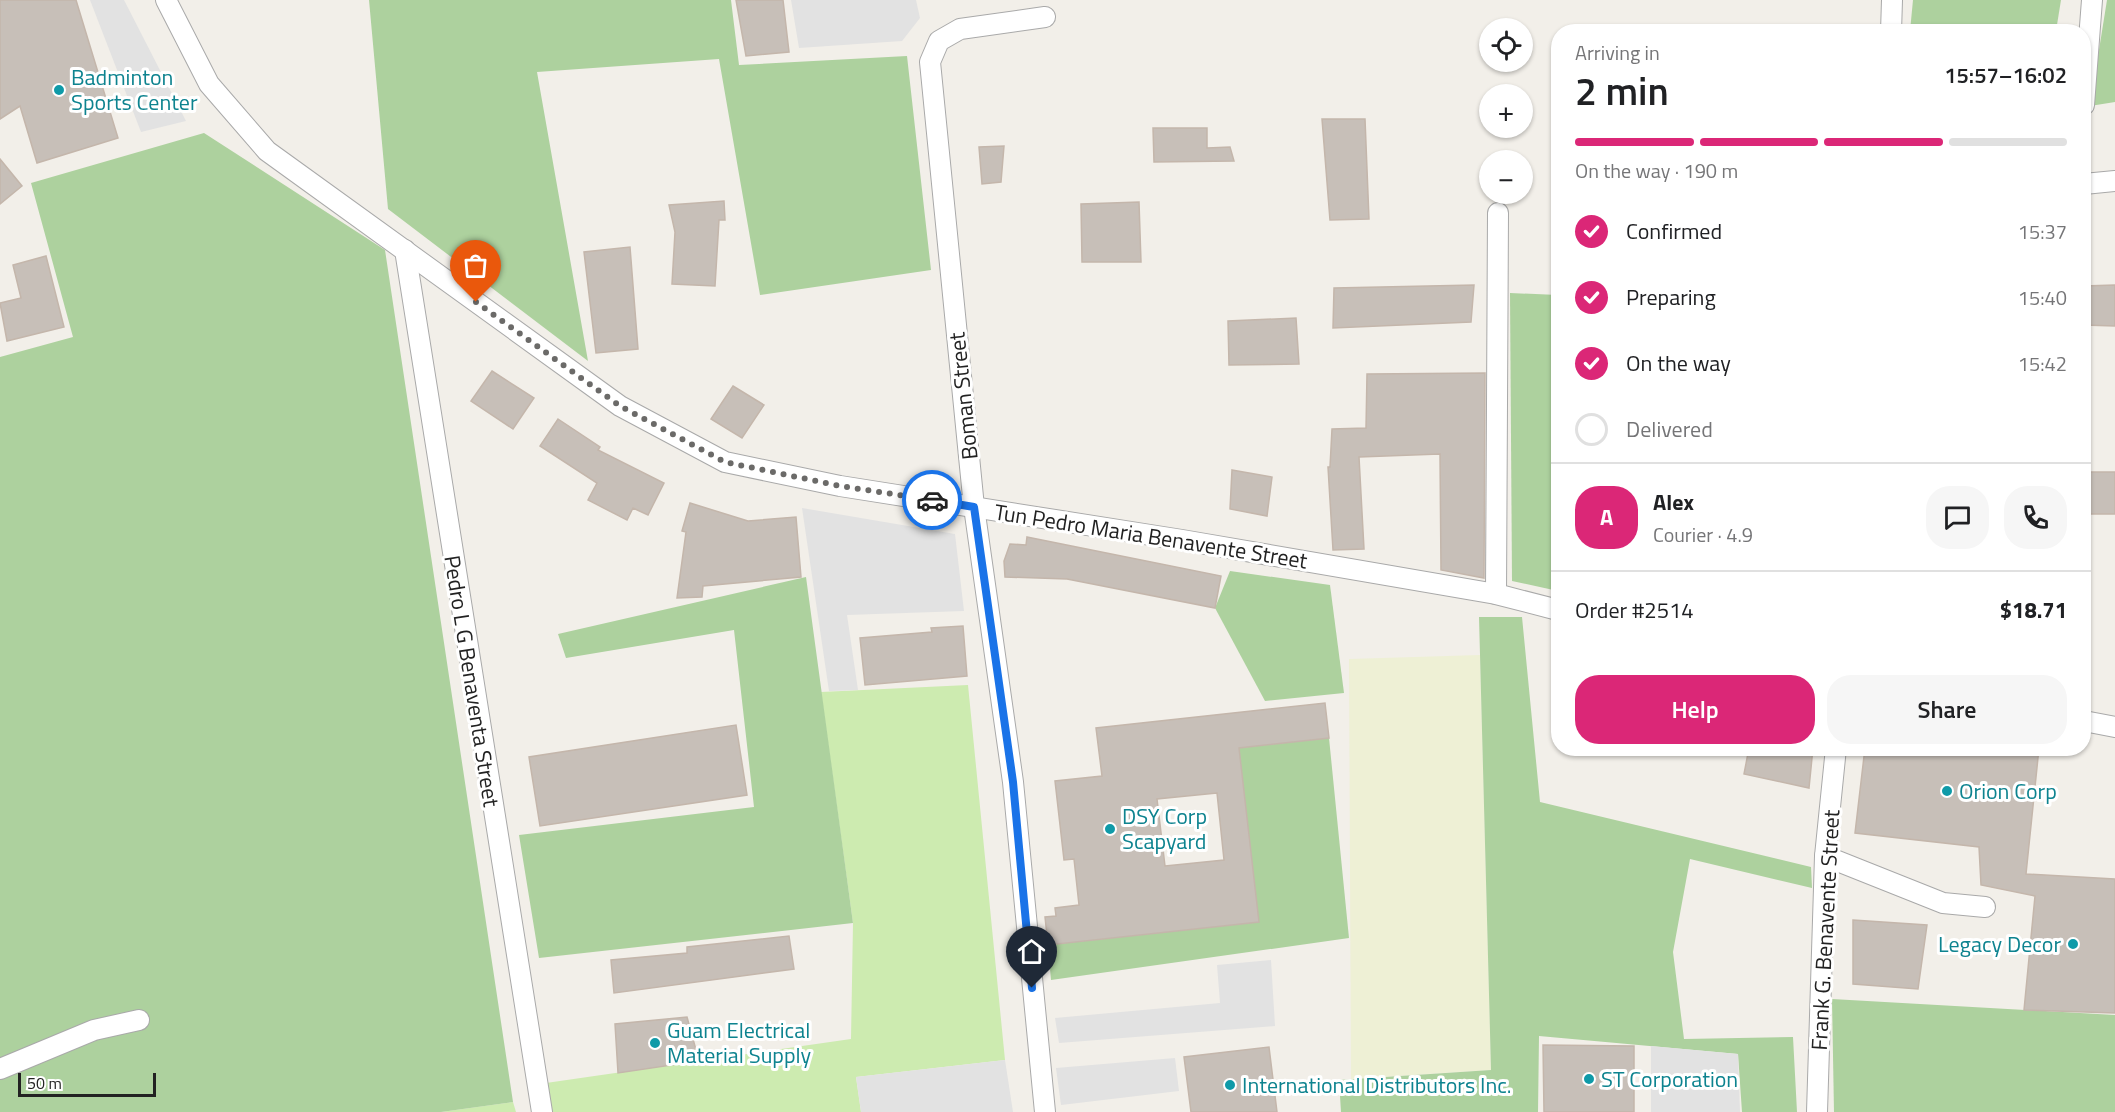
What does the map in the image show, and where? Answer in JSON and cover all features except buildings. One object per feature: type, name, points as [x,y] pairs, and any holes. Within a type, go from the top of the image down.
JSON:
[{"type":"street","name":"Tun Pedro Maria Benavente Street","points":[[165,0],[209,84],[267,151],[620,406],[725,462],[840,486],[1496,594],[1551,608]]},
{"type":"street","points":[[1891,24],[1892,0]]},
{"type":"street","points":[[2090,24],[2092,0]]},
{"type":"street","name":"Boman Street","points":[[1044,17],[960,29],[939,41],[930,62],[974,507],[1013,782],[1045,1112]]},
{"type":"street","points":[[2091,183],[2115,181]]},
{"type":"street","points":[[1496,594],[1498,213]]},
{"type":"street","name":"Pedro L G Benaventa Street","points":[[405,250],[542,1112]]},
{"type":"street","points":[[2091,722],[2115,727]]},
{"type":"street","name":"Frank G. Benavente Street","points":[[1817,1112],[1826,856],[1835,756]]},
{"type":"street","points":[[1826,856],[1943,903],[1985,907]]},
{"type":"street","points":[[0,1070],[94,1030],[139,1020]]},
{"type":"green space","points":[[369,0],[731,0],[739,65],[907,56],[931,270],[760,295],[719,59],[537,72],[588,361],[388,209]]},
{"type":"green space","points":[[1913,0],[2061,0],[2057,24],[1911,24]]},
{"type":"green space","points":[[2107,0],[2115,0],[2115,102],[2091,106]]},
{"type":"green space","points":[[204,133],[385,250],[513,1102],[441,1112],[0,1112],[0,357],[73,337],[31,183]]},
{"type":"green space","points":[[1510,293],[1551,295],[1551,589],[1512,581]]},
{"type":"green space","points":[[1230,571],[1330,585],[1344,693],[1265,701],[1215,608]]},
{"type":"green space","points":[[806,577],[853,923],[539,958],[519,835],[754,807],[734,630],[566,658],[558,634]]},
{"type":"green space","points":[[1479,617],[1522,617],[1540,802],[1811,867],[1812,888],[1690,859],[1673,952],[1684,1039],[1793,1037],[1797,1112],[1742,1112],[1738,1054],[1539,1036],[1538,1112],[1341,1112],[1339,1080],[1491,1070]]},
{"type":"green space","points":[[1480,655],[1491,1070],[1351,1079],[1349,659]]},
{"type":"green space","points":[[968,685],[1005,1060],[856,1077],[861,1112],[551,1112],[546,1083],[851,1039],[853,923],[821,692]]},
{"type":"green space","points":[[1329,738],[1349,938],[1051,980],[1048,945],[1258,922],[1239,748]]},
{"type":"green space","points":[[1832,999],[2115,1015],[2115,1112],[1834,1112]]},
{"type":"green space","points":[[513,1102],[516,1112],[441,1112]]},
{"type":"shaded area","points":[[90,0],[124,0],[186,121],[141,132]]},
{"type":"shaded area","points":[[791,0],[916,0],[920,18],[902,41],[799,48]]},
{"type":"shaded area","points":[[802,508],[955,534],[964,611],[847,615],[858,690],[829,691]]},
{"type":"shaded area","points":[[1271,960],[1275,1026],[1059,1043],[1055,1018],[1220,1003],[1217,965]]},
{"type":"shaded area","points":[[1651,1046],[1738,1054],[1740,1112],[1651,1112]]},
{"type":"shaded area","points":[[1175,1058],[1179,1091],[1061,1105],[1056,1068]]},
{"type":"shaded area","points":[[1005,1060],[1013,1112],[861,1112],[856,1077]]},
{"type":"way so far","points":[[476,302],[620,406],[725,462],[840,486],[932,500]]},
{"type":"place","name":"Badminton Sports Center","points":[[59,90]]},
{"type":"place","name":"Orion Corp","points":[[1947,791]]},
{"type":"place","name":"DSY Corp Scapyard","points":[[1110,829]]},
{"type":"place","name":"Legacy Decor","points":[[2073,944]]},
{"type":"place","name":"Guam Electrical Material Supply","points":[[655,1043]]},
{"type":"place","name":"ST Corporation","points":[[1589,1079]]},
{"type":"place","name":"International Distributors Inc.","points":[[1230,1085]]},
{"type":"route","points":[[932,500],[974,507],[1013,782],[1032,988]]}]
